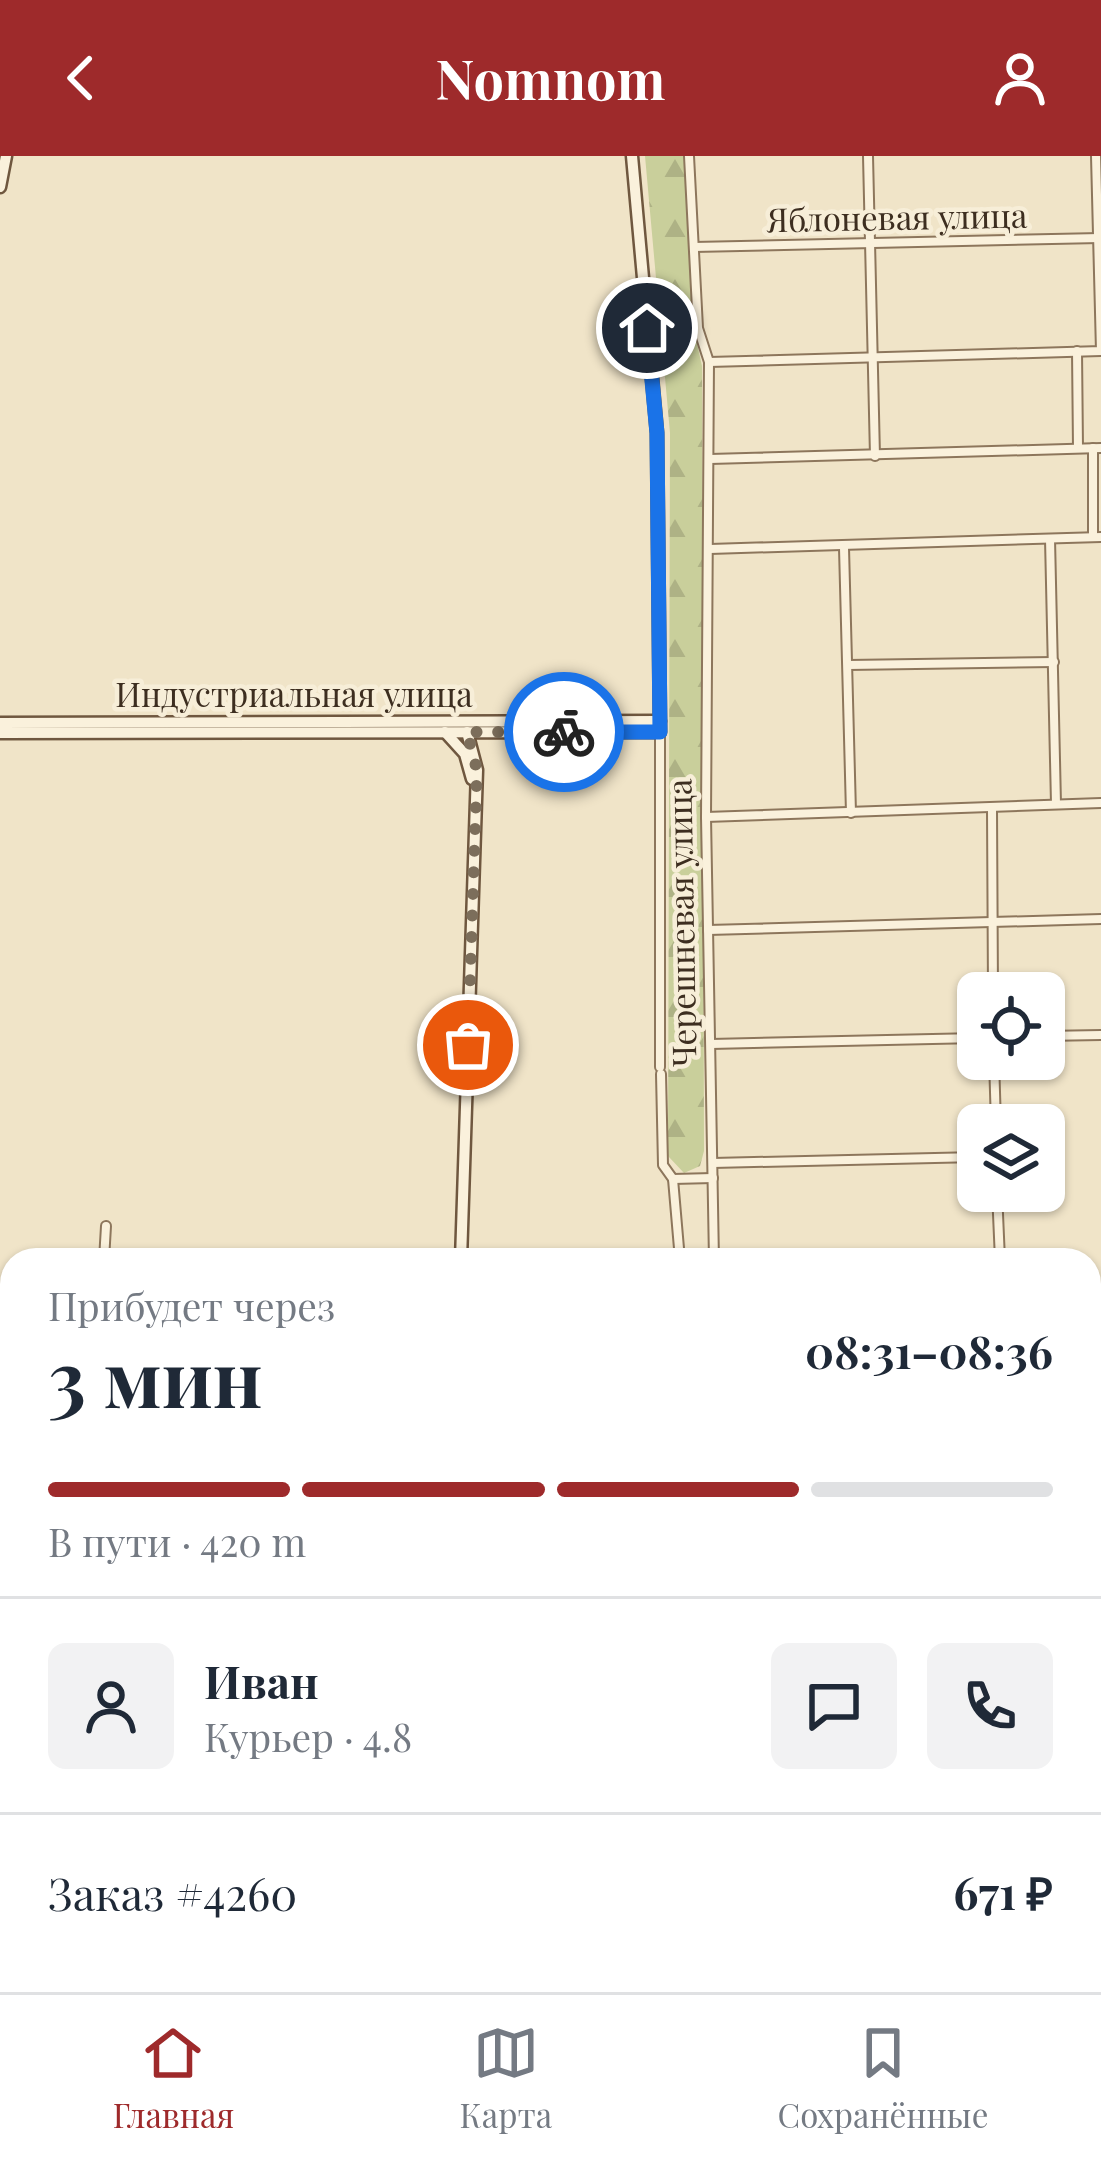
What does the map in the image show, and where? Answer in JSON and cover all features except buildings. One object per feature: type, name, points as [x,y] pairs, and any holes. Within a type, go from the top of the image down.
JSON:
[{"type":"street","points":[[0,187],[6,156]]},
{"type":"street","points":[[632,156],[657,433],[660,1071],[663,1165],[673,1179],[679,1248]]},
{"type":"street","name":"Черешневая улица","points":[[689,156],[698,328],[709,362],[706,818],[714,1248]]},
{"type":"street","points":[[868,156],[875,456]]},
{"type":"street","points":[[709,362],[1101,351],[1096,156]]},
{"type":"street","name":"Яблоневая улица","points":[[694,247],[1100,238]]},
{"type":"street","points":[[1077,351],[1078,448]]},
{"type":"street","points":[[710,459],[1097,448],[1097,537],[710,549]]},
{"type":"street","points":[[1049,538],[1056,804]]},
{"type":"street","points":[[844,548],[850,814]]},
{"type":"street","points":[[848,665],[1054,662]]},
{"type":"street","name":"Индустриальная улица","points":[[0,723],[68,728]]},
{"type":"street","points":[[449,727],[467,732]]},
{"type":"street","points":[[449,727],[465,754],[476,818]]},
{"type":"street","name":"Индустриальная улица","points":[[0,733],[68,728],[660,727]]},
{"type":"street","name":"Индустриальная улица","points":[[461,1248],[476,818],[475,751],[467,732],[660,727]]},
{"type":"street","points":[[706,818],[1101,803]]},
{"type":"street","points":[[992,810],[993,972]]},
{"type":"street","points":[[708,931],[1101,919]]},
{"type":"street","points":[[1065,1036],[1101,1035]]},
{"type":"street","points":[[711,1044],[957,1038]]},
{"type":"street","points":[[713,1163],[957,1157]]},
{"type":"street","points":[[673,1179],[713,1178]]},
{"type":"street","points":[[999,1212],[1000,1248]]},
{"type":"street","points":[[105,1248],[106,1226]]},
{"type":"green space","points":[[645,156],[684,156],[694,330],[702,366],[704,1151],[700,1166],[684,1173],[668,1156],[670,433]]},
{"type":"way so far","points":[[468,1045],[477,770],[467,732],[564,732]]},
{"type":"route","points":[[564,732],[660,732],[657,433],[647,328]]}]
